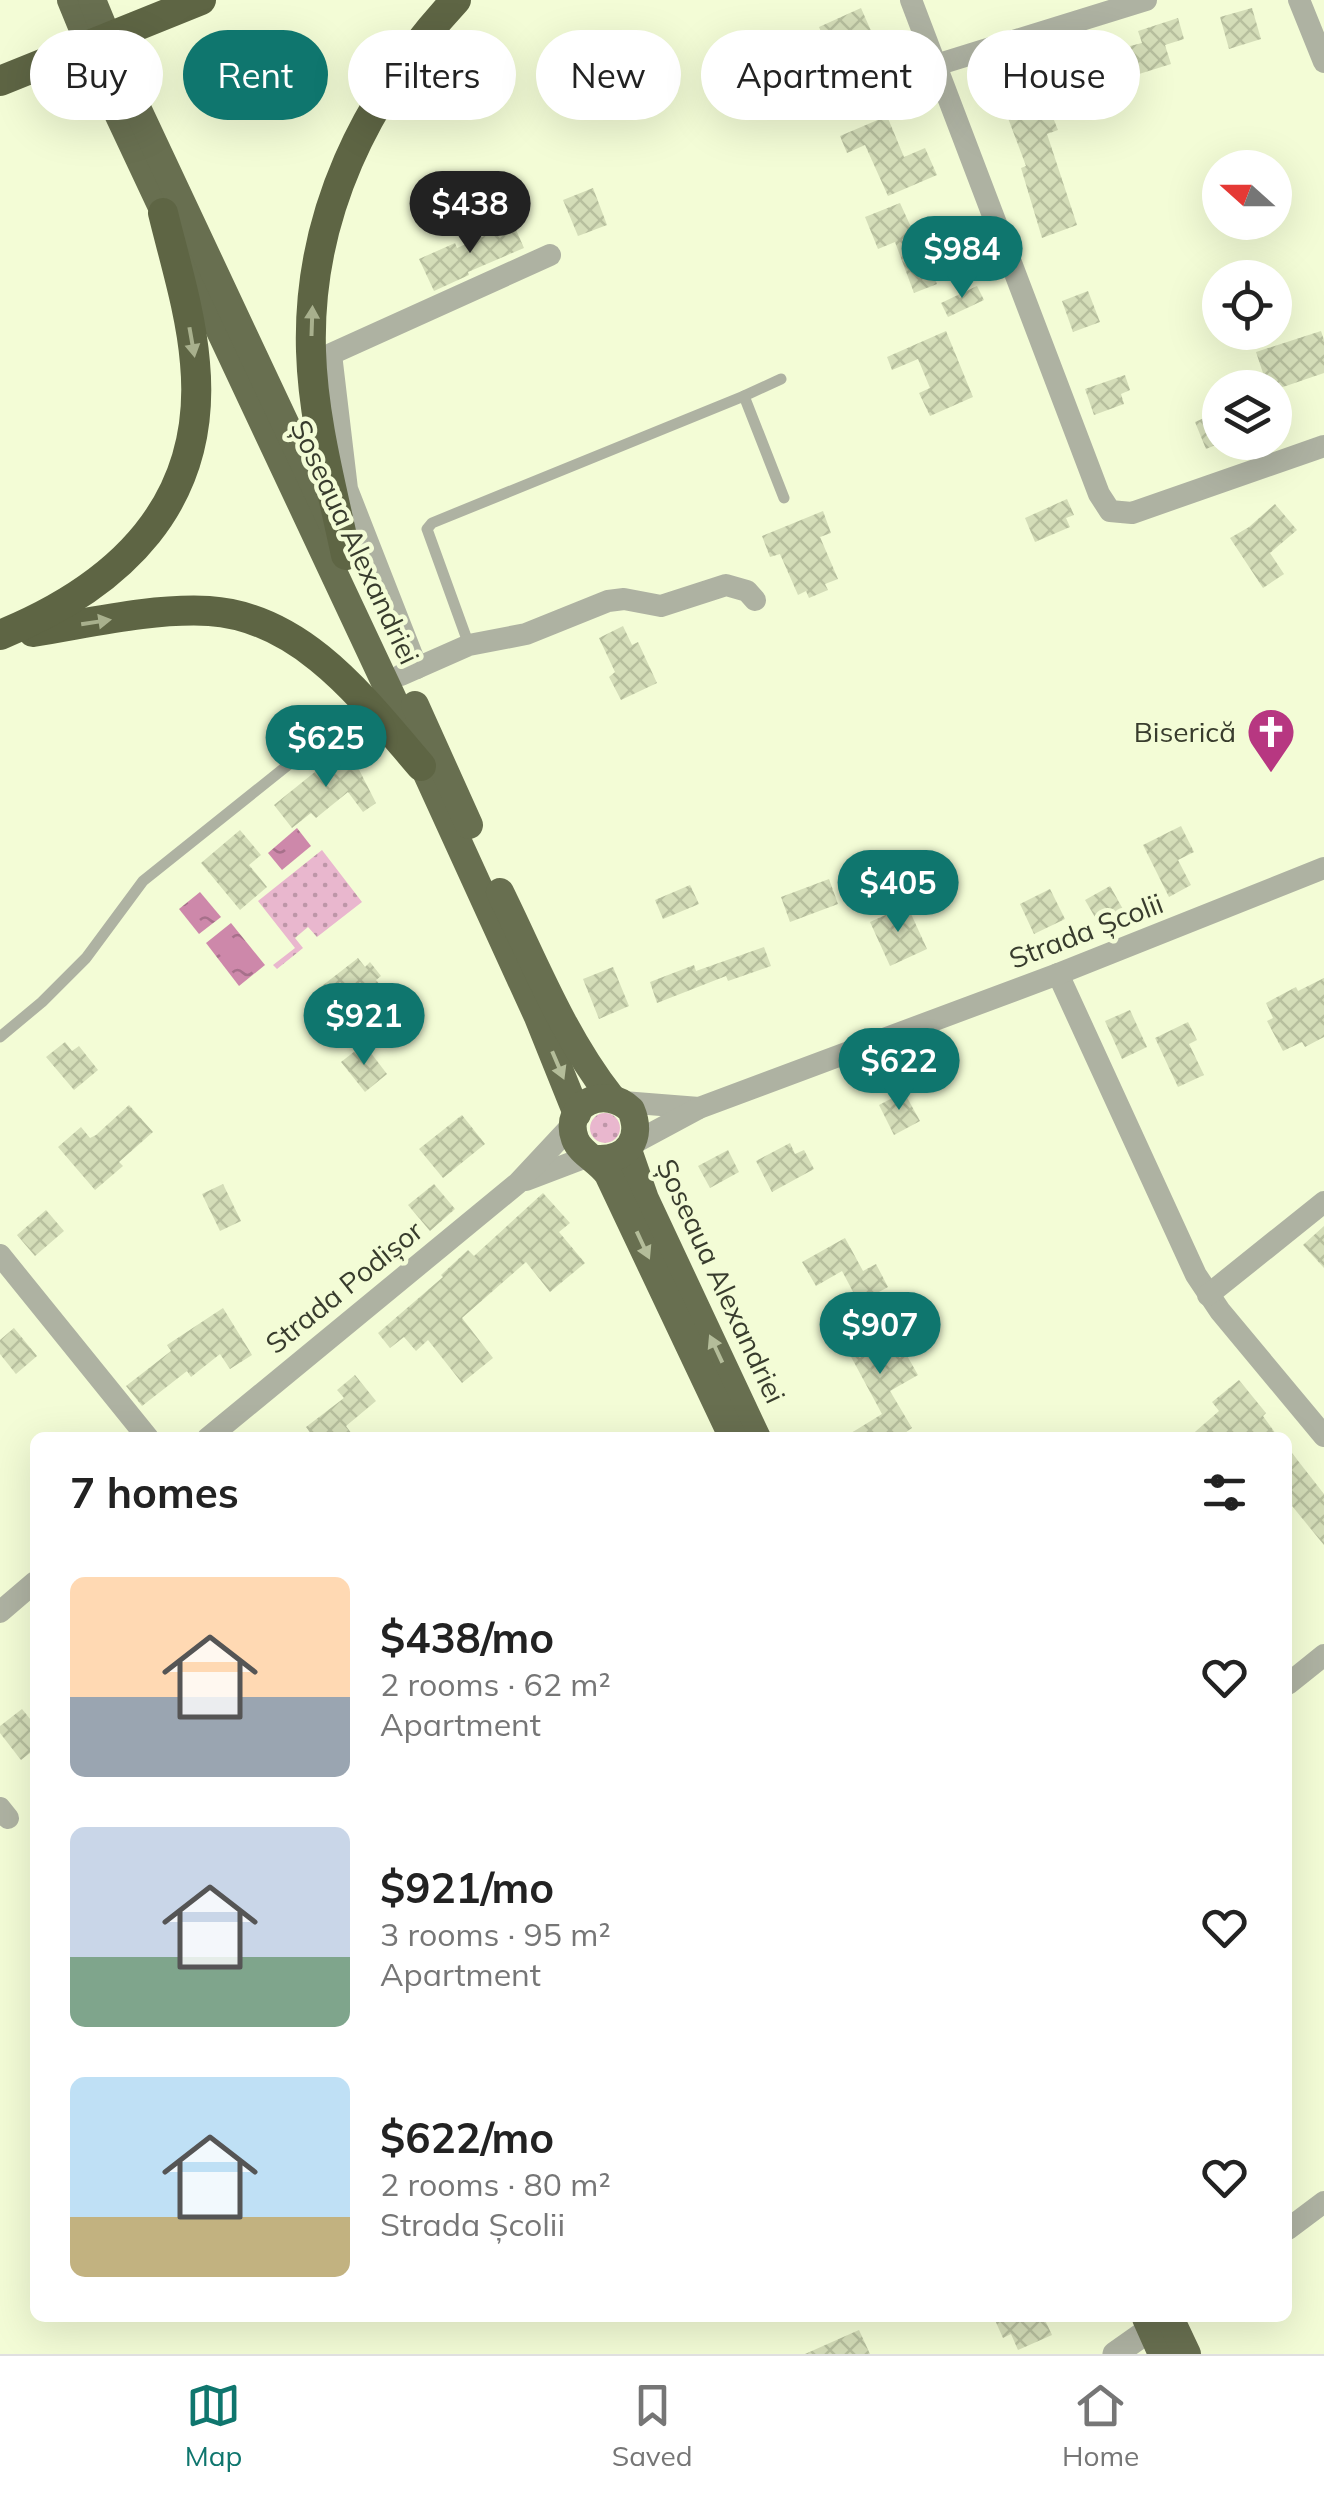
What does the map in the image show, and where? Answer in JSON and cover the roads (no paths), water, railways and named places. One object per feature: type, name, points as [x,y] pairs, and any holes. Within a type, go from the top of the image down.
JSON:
[{"type":"highway","name":"Șoseaua Alexandriei","points":[[71,0],[163,212],[538,1017],[575,1119],[576,1142],[593,1158],[626,1208],[730,1432]]},
{"type":"highway","name":"Șoseaua Alexandriei","points":[[92,0],[131,95],[346,555],[409,672],[557,1009],[584,1058],[636,1121],[630,1147],[645,1199],[754,1432]]},
{"type":"highway","points":[[0,81],[201,0]]},
{"type":"highway","points":[[346,555],[315,403],[311,350],[313,292],[323,237],[361,130],[410,52],[456,0]]},
{"type":"highway","points":[[0,636],[65,605],[97,585],[127,558],[158,517],[187,457],[194,422],[195,361],[163,212]]},
{"type":"highway","points":[[0,636],[186,611],[237,616],[280,633],[316,654],[421,766]]},
{"type":"highway","points":[[575,1119],[590,1100],[617,1099]]},
{"type":"highway","name":"Șoseaua Alexandriei","points":[[593,1158],[613,1159],[630,1147]]},
{"type":"highway","points":[[1158,2322],[1162,2354]]},
{"type":"highway","points":[[1160,2322],[1187,2354]]},
{"type":"street","points":[[911,0],[922,30]]},
{"type":"street","points":[[947,63],[1146,0]]},
{"type":"street","points":[[1299,0],[1324,62]]},
{"type":"street","points":[[947,95],[1099,494],[1110,511],[1132,512],[1324,446]]},
{"type":"street","points":[[550,255],[331,354],[346,489],[409,672],[469,645],[526,634],[608,600],[662,606],[726,585],[747,591],[755,600]]},
{"type":"street","name":"Strada Școlii","points":[[630,1147],[699,1108],[1058,974],[1324,868]]},
{"type":"street","points":[[1058,974],[1208,1295],[1324,1436]]},
{"type":"street","name":"Strada Școlii","points":[[617,1099],[699,1108]]},
{"type":"street","name":"Strada Podișor","points":[[215,1432],[518,1183],[575,1119]]},
{"type":"street","name":"Strada Podișor","points":[[518,1183],[593,1158]]},
{"type":"street","points":[[1208,1295],[1324,1202]]},
{"type":"street","points":[[0,1255],[143,1432]]},
{"type":"street","points":[[0,1612],[30,1586]]},
{"type":"street","points":[[1292,1681],[1324,1654]]},
{"type":"street","points":[[1292,2227],[1324,2202]]},
{"type":"street","points":[[1114,2354],[1155,2322]]},
{"type":"lane","points":[[469,645],[428,525],[781,379]]},
{"type":"lane","points":[[744,396],[784,498]]},
{"type":"lane","points":[[0,1038],[86,958],[143,882],[348,717]]},
{"type":"water","points":[[297,828],[311,846],[282,870],[268,853]]},
{"type":"water","points":[[200,892],[221,917],[199,934],[179,909]]},
{"type":"water","points":[[231,923],[265,965],[239,986],[206,943]]},
{"type":"place","name":"Biserică","points":[[1271,774]]}]
